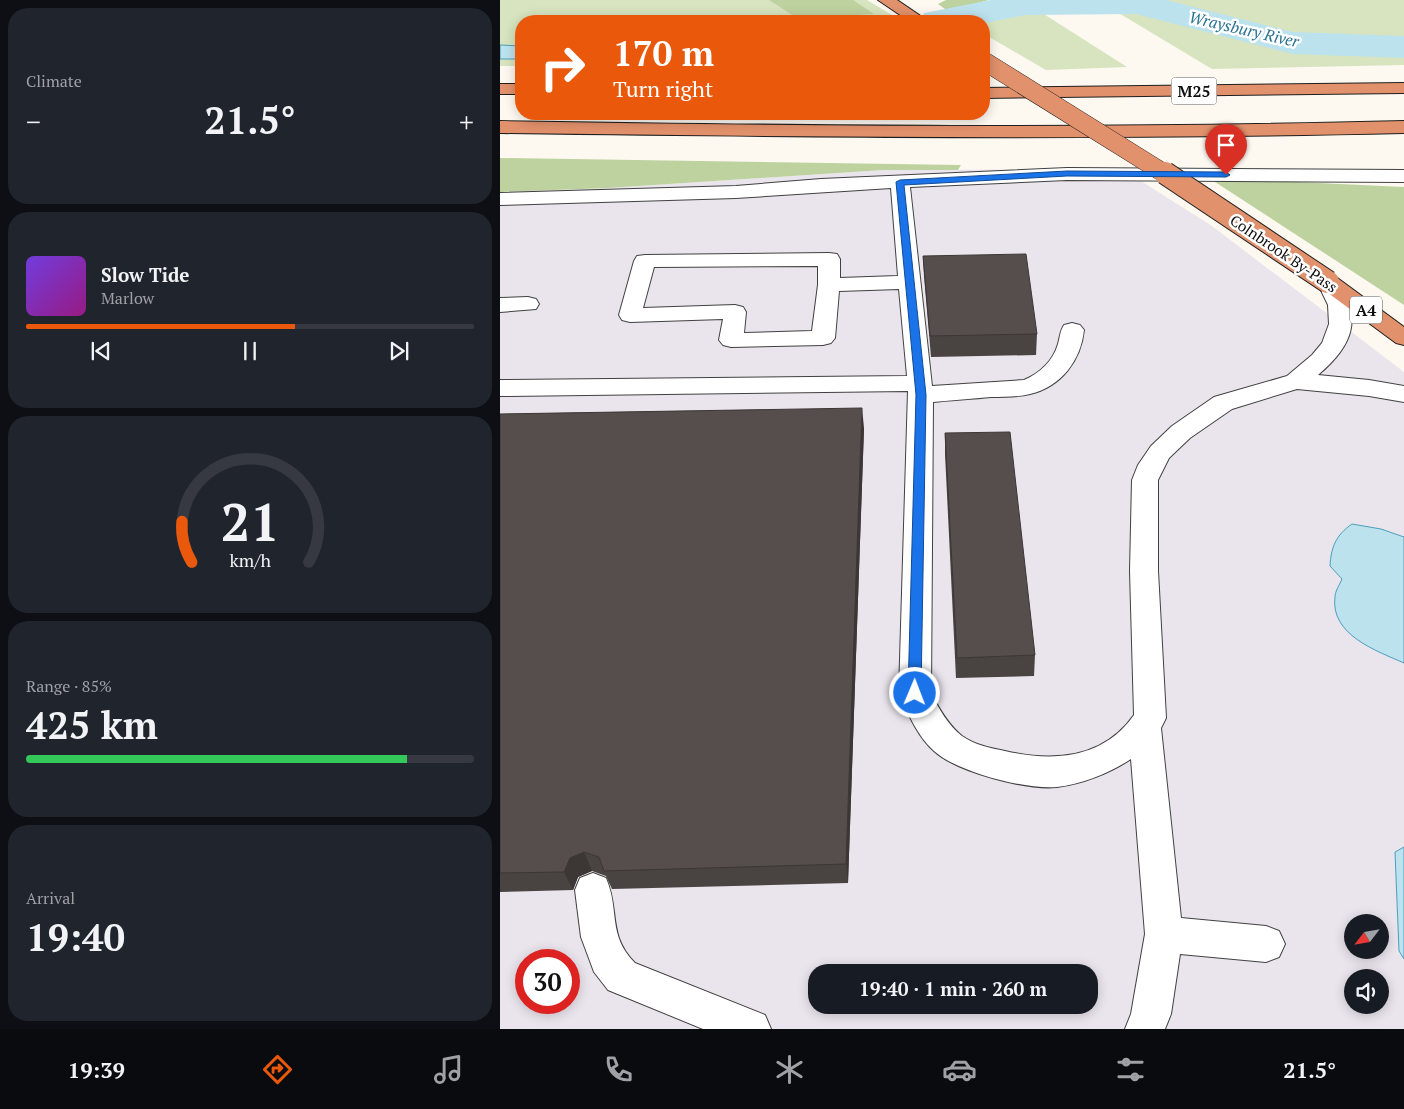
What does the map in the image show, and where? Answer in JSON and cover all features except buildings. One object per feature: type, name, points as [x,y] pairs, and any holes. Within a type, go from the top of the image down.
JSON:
[{"type":"highway","points":[[886,0],[910,15]]},
{"type":"highway","name":"Colnbrook By-Pass","points":[[990,64],[1180,183],[1328,282],[1404,338]]},
{"type":"highway","name":"M25","points":[[990,93],[1404,88]]},
{"type":"highway","points":[[500,89],[515,89]]},
{"type":"highway","points":[[500,127],[840,132],[1194,132],[1404,127]]},
{"type":"street","points":[[500,200],[736,192],[821,185],[1067,174],[1404,176]]},
{"type":"street","points":[[900,182],[920,389],[915,693],[927,719],[945,742],[964,753],[982,760],[1016,768],[1050,772],[1088,766],[1105,758],[1134,739],[1145,727],[1150,718],[1144,571],[1145,480],[1151,465],[1160,452],[1181,432],[1223,403],[1296,381],[1318,364],[1330,350],[1338,335],[1341,314],[1337,299],[1328,282]]},
{"type":"street","points":[[829,258],[829,285],[823,338],[731,340],[735,312],[630,315],[645,261],[829,258]]},
{"type":"street","points":[[829,285],[910,282]]},
{"type":"street","points":[[500,305],[528,304]]},
{"type":"street","points":[[500,388],[1028,388],[1043,382],[1063,362],[1071,342],[1072,330]]},
{"type":"street","points":[[1296,381],[1369,388],[1404,394]]},
{"type":"street","points":[[1145,727],[1164,934],[1151,1014],[1145,1029]]},
{"type":"street","points":[[593,890],[598,934],[604,957],[612,969],[622,978],[751,1029]]},
{"type":"street","points":[[1164,934],[1266,944]]},
{"type":"shaded area","points":[[1122,169],[1212,226],[1404,372],[1404,1029],[500,1029],[500,192],[608,188],[883,170]]},
{"type":"green space","points":[[500,0],[867,0],[892,15],[515,15],[515,66],[500,66]]},
{"type":"green space","points":[[769,0],[853,0],[874,14],[855,15],[792,15]]},
{"type":"green space","points":[[946,0],[989,0],[948,11],[938,4]]},
{"type":"green space","points":[[1097,0],[1404,0],[1404,65],[1212,69]]},
{"type":"green space","points":[[1039,11],[1127,67],[1046,70],[990,37],[990,15],[978,15]]},
{"type":"green space","points":[[500,158],[961,165],[958,170],[883,170],[608,188],[500,192]]},
{"type":"green space","points":[[1212,180],[1404,187],[1404,305]]},
{"type":"water","points":[[500,45],[515,46],[515,59],[500,59]]},
{"type":"water","points":[[1352,524],[1381,529],[1404,537],[1404,663],[1358,640],[1340,622],[1335,610],[1335,595],[1342,579],[1330,566],[1332,553],[1338,537]]},
{"type":"water","points":[[1404,847],[1404,959],[1399,951],[1395,852]]},
{"type":"waterway","name":"Wraysbury River","points":[[968,15],[1026,4],[1136,3],[1293,43],[1404,47]]},
{"type":"route","points":[[915,693],[921,395],[900,182],[1067,174],[1226,175]]}]
